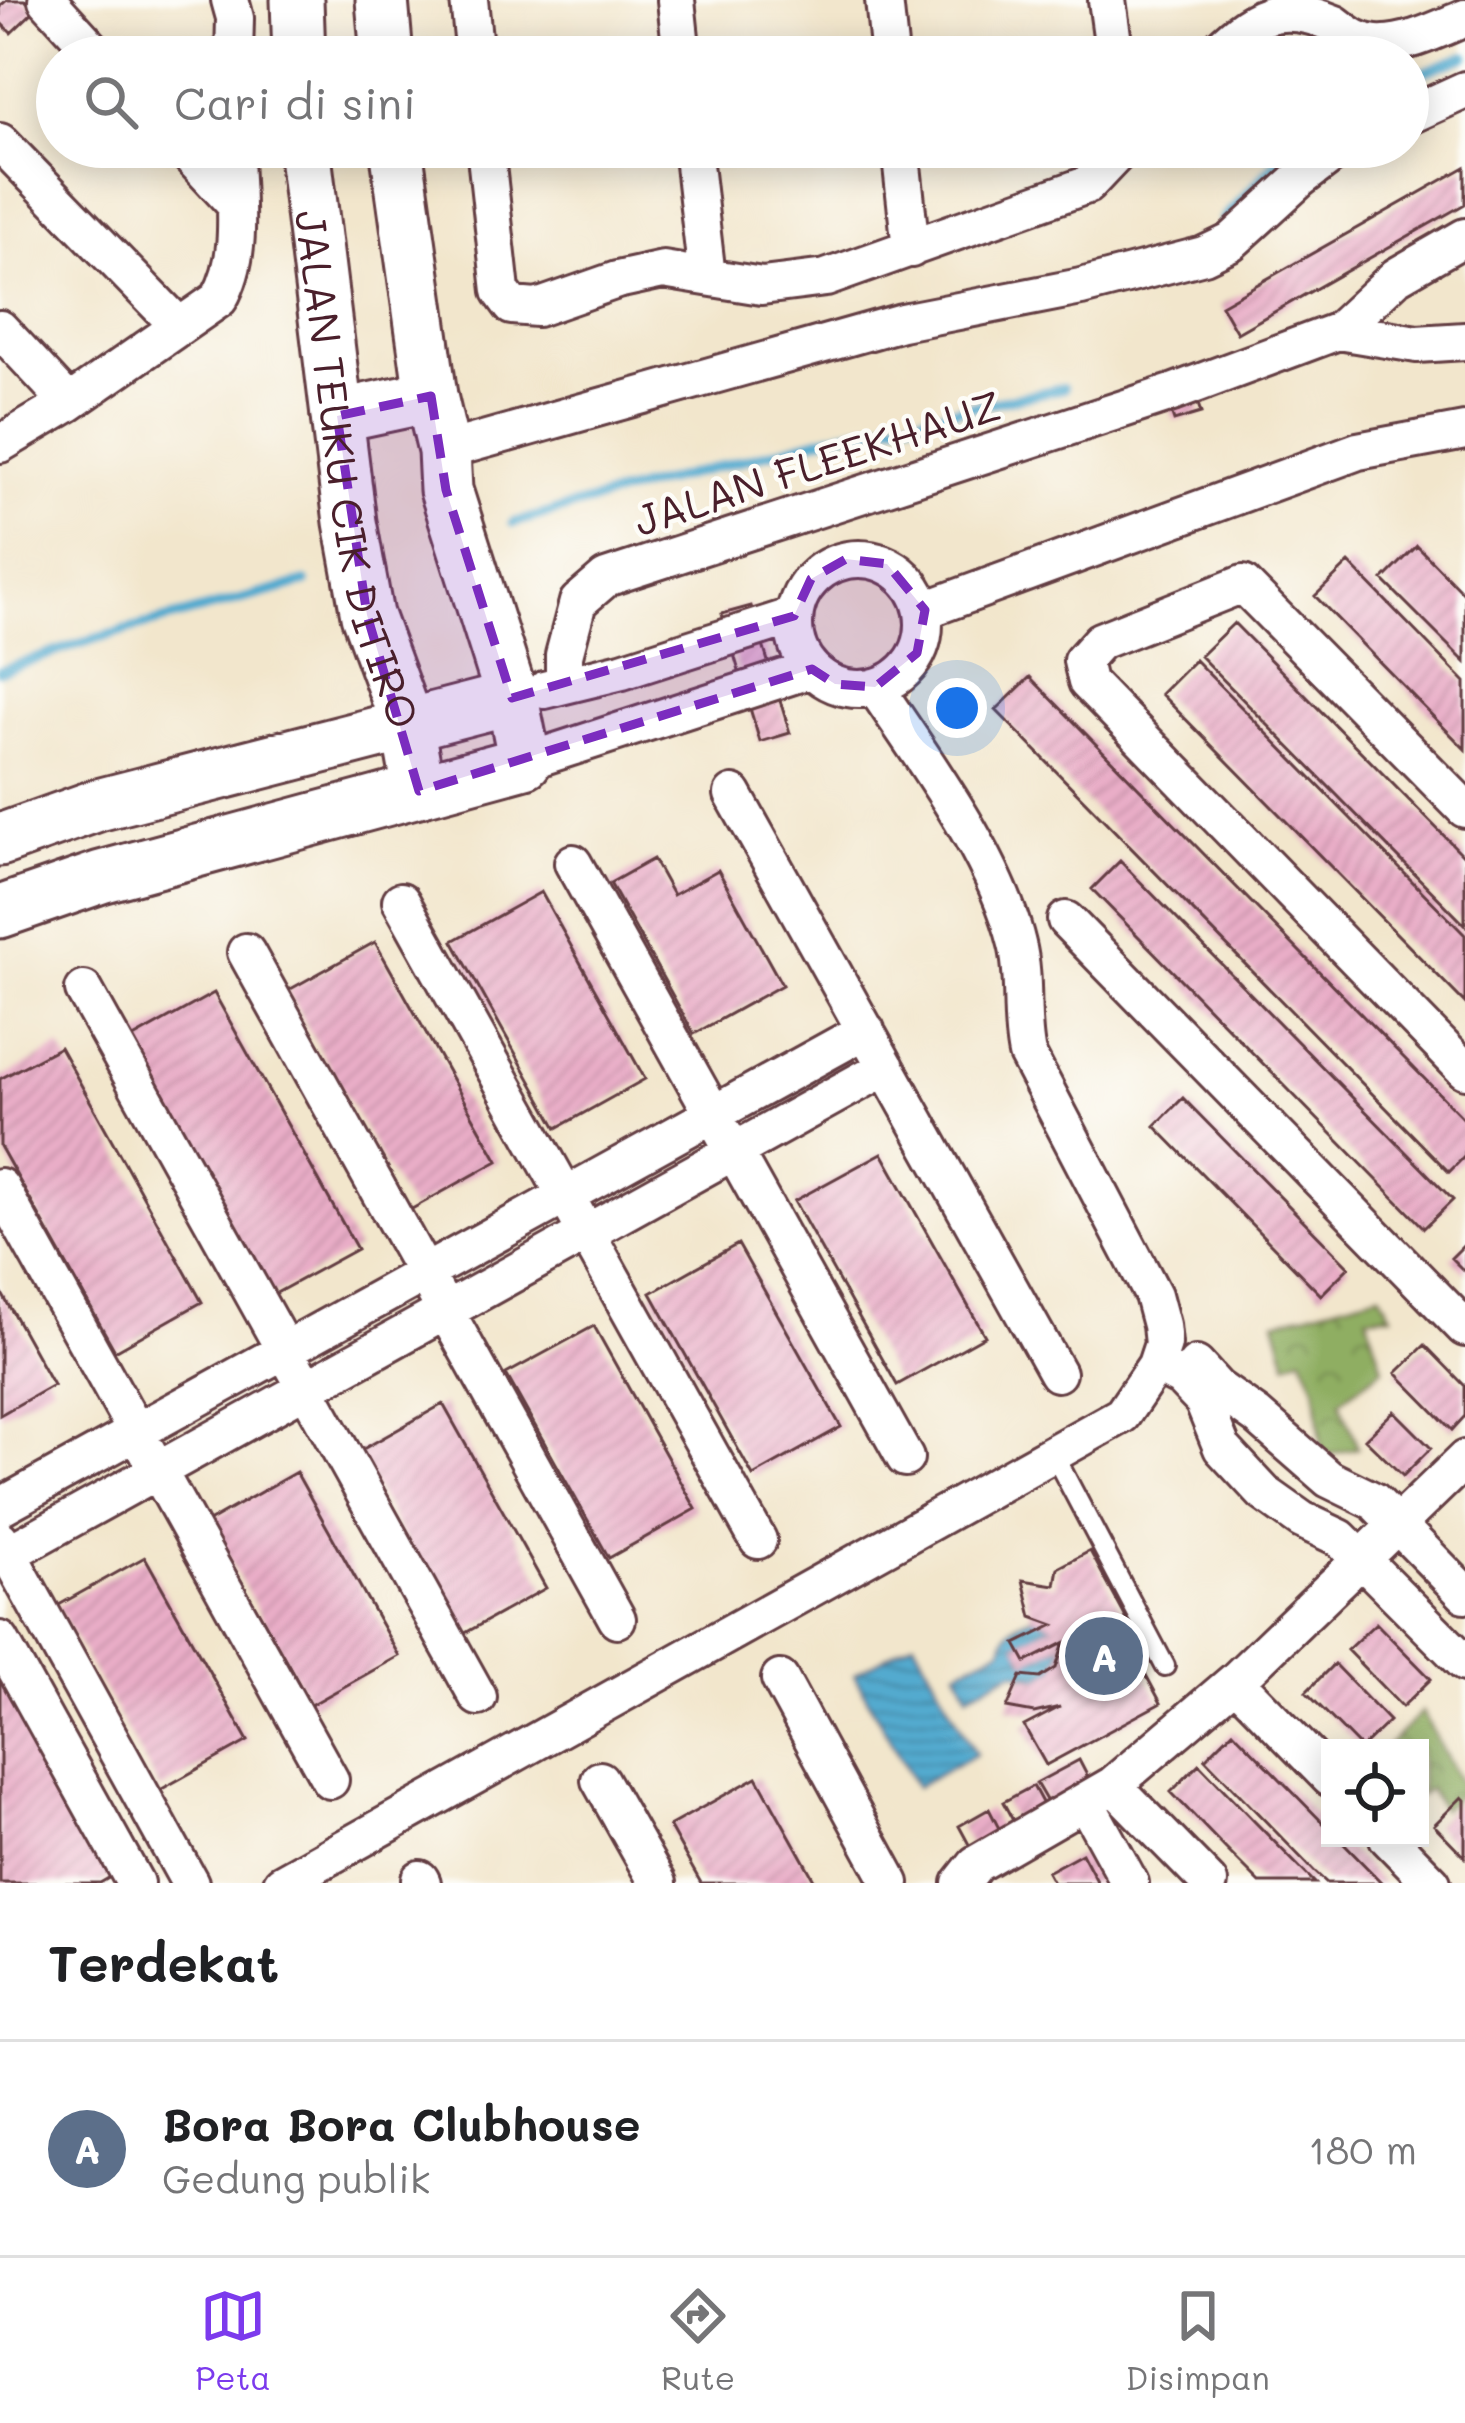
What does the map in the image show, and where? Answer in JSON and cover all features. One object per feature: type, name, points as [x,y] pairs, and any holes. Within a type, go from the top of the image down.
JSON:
[{"type":"main road","points":[[297,0],[298,36]]},
{"type":"main road","points":[[382,0],[385,36]]},
{"type":"main road","name":"JALAN TEUKU CIK DITIRO","points":[[307,168],[337,416],[368,615],[407,724],[419,791]]},
{"type":"main road","name":"JALAN TEUKU CIK DITIRO","points":[[399,168],[431,396],[444,451],[446,490],[512,698],[526,762]]},
{"type":"main road","points":[[337,416],[431,396]]},
{"type":"main road","points":[[0,840],[98,805],[512,698]]},
{"type":"main road","points":[[0,912],[101,878],[526,762]]},
{"type":"street","points":[[47,0],[80,36]]},
{"type":"street","points":[[469,0],[473,36]]},
{"type":"street","points":[[676,0],[680,36]]},
{"type":"street","points":[[884,0],[888,36]]},
{"type":"street","points":[[1107,0],[1111,36]]},
{"type":"street","points":[[1234,36],[1268,6],[1291,4],[1321,10],[1352,36]]},
{"type":"street","points":[[1417,36],[1465,18]]},
{"type":"street","points":[[1429,106],[1465,90]]},
{"type":"street","points":[[0,142],[179,326]]},
{"type":"street","points":[[201,168],[233,203]]},
{"type":"street","points":[[0,444],[69,403],[219,299],[231,278],[236,250],[234,168]]},
{"type":"street","points":[[487,168],[501,291],[512,306],[538,308],[617,280],[664,271],[762,286],[826,278],[1087,184],[1103,168]]},
{"type":"street","points":[[694,168],[706,278]]},
{"type":"street","points":[[902,168],[911,249]]},
{"type":"street","points":[[444,451],[902,322],[1081,287],[1204,255],[1232,242],[1314,168]]},
{"type":"street","points":[[1338,331],[1397,276],[1465,237]]},
{"type":"street","points":[[0,328],[69,403]]},
{"type":"street","points":[[1338,331],[1417,344],[1465,341]]},
{"type":"street","name":"JALAN FLEEKHAUZ","points":[[564,685],[564,655],[578,602],[606,578],[1172,393],[1338,331]]},
{"type":"street","points":[[925,610],[1358,452],[1465,431]]},
{"type":"street","points":[[846,559],[886,565],[904,577],[925,610],[917,653],[885,683],[848,688],[812,669],[797,644],[794,616],[811,579],[846,559]]},
{"type":"street","points":[[1465,809],[1243,584],[1100,640],[1082,661],[1087,682],[1465,1070]]},
{"type":"street","points":[[512,698],[622,671],[794,616]]},
{"type":"street","points":[[526,762],[812,669]]},
{"type":"street","points":[[622,671],[639,725]]},
{"type":"street","points":[[885,683],[914,746],[999,885],[1019,949],[1020,1024],[1028,1054],[1153,1295],[1160,1355],[1203,1401],[1222,1448],[1264,1493],[1302,1520],[1340,1538],[1465,1664]]},
{"type":"street","points":[[733,794],[1057,1373]]},
{"type":"street","points":[[573,863],[905,1458]]},
{"type":"street","points":[[401,901],[758,1540]]},
{"type":"street","points":[[1066,920],[1465,1328]]},
{"type":"street","points":[[246,952],[617,1619]]},
{"type":"street","points":[[84,990],[478,1697]]},
{"type":"street","points":[[0,1508],[866,1030]]},
{"type":"street","points":[[190,1883],[3,1550],[158,1470],[886,1066]]},
{"type":"street","points":[[0,1187],[330,1780]]},
{"type":"street","points":[[1160,1355],[1192,1361],[1217,1388],[1313,1466],[1374,1501],[1465,1594]]},
{"type":"street","points":[[282,1883],[1122,1415],[1160,1355]]},
{"type":"street","points":[[1222,1448],[1257,1416]]},
{"type":"street","points":[[961,1883],[976,1864],[1100,1794],[1235,1681],[1465,1459]]},
{"type":"street","points":[[0,1640],[135,1883]]},
{"type":"street","points":[[779,1679],[891,1883]]},
{"type":"street","points":[[1235,1681],[1321,1769]]},
{"type":"street","points":[[600,1780],[658,1883]]},
{"type":"street","points":[[1100,1794],[1130,1883]]},
{"type":"street","points":[[1100,1794],[1209,1883]]},
{"type":"street","points":[[1397,1847],[1432,1883]]},
{"type":"lane","points":[[1054,1455],[1165,1666]]},
{"type":"highlighted area","points":[[431,396],[446,490],[512,698],[794,616],[811,579],[846,559],[887,564],[925,610],[917,653],[875,687],[835,684],[812,669],[419,791],[367,615],[337,416]]},
{"type":"green space","points":[[1380,1293],[1392,1315],[1367,1316],[1383,1368],[1340,1401],[1358,1448],[1322,1456],[1316,1389],[1302,1356],[1287,1363],[1275,1321]]},
{"type":"green space","points":[[1422,1712],[1464,1790],[1442,1810],[1429,1789],[1429,1739],[1395,1739]]},
{"type":"water","points":[[1032,1617],[1054,1625],[1017,1644],[1026,1662],[1064,1643],[1056,1668],[1040,1678],[1014,1671],[968,1694],[957,1670],[1002,1648],[1012,1628]]},
{"type":"water","points":[[914,1641],[976,1754],[916,1787],[854,1674]]},
{"type":"building","points":[[7,0],[25,0],[35,10],[11,33],[0,22],[0,6]]},
{"type":"building","points":[[1465,167],[1465,204],[1237,333],[1221,305]]},
{"type":"building","points":[[1187,370],[1201,413],[1174,421],[1160,379]]},
{"type":"building","points":[[1417,546],[1465,595],[1465,662],[1383,580]]},
{"type":"building","points":[[1349,563],[1465,682],[1465,749],[1315,596]]},
{"type":"building","points":[[751,606],[790,733],[760,742],[722,614]]},
{"type":"building","points":[[1234,623],[1465,857],[1465,925],[1200,656]]},
{"type":"building","points":[[1195,660],[1465,935],[1465,1003],[1161,694]]},
{"type":"building","points":[[1030,677],[1465,1120],[1465,1156],[1449,1172],[996,710]]},
{"type":"building","points":[[653,859],[673,895],[718,870],[782,985],[694,1034],[610,883]]},
{"type":"building","points":[[1120,861],[1453,1200],[1424,1228],[1092,889]]},
{"type":"building","points":[[541,892],[645,1079],[557,1128],[453,941]]},
{"type":"building","points":[[375,942],[498,1161],[410,1210],[287,991]]},
{"type":"building","points":[[214,993],[357,1249],[269,1297],[126,1042]]},
{"type":"building","points":[[60,1047],[202,1302],[115,1351],[0,1146],[0,1079]]},
{"type":"building","points":[[1183,1098],[1349,1267],[1321,1295],[1155,1126]]},
{"type":"building","points":[[882,1153],[985,1336],[897,1385],[794,1201]]},
{"type":"building","points":[[738,1244],[841,1427],[753,1476],[651,1293]]},
{"type":"building","points":[[1465,1244],[1465,1272],[1451,1258]]},
{"type":"building","points":[[0,1290],[53,1385],[0,1415]]},
{"type":"building","points":[[594,1326],[696,1509],[609,1558],[506,1374]]},
{"type":"building","points":[[1425,1345],[1465,1386],[1465,1416],[1452,1430],[1396,1373]]},
{"type":"building","points":[[443,1404],[546,1588],[458,1637],[356,1453]]},
{"type":"building","points":[[1394,1411],[1431,1448],[1403,1476],[1365,1439]]},
{"type":"building","points":[[296,1472],[399,1656],[311,1705],[208,1522]]},
{"type":"building","points":[[1090,1551],[1148,1659],[1140,1664],[1161,1703],[1046,1765],[1024,1726],[1060,1707],[1034,1713],[1007,1708],[1021,1676],[1040,1678],[1056,1668],[1064,1643],[1026,1662],[1016,1644],[1054,1625],[1032,1617],[1023,1580],[1055,1585],[1058,1568]]},
{"type":"building","points":[[145,1557],[248,1741],[160,1790],[57,1606]]},
{"type":"building","points":[[1376,1623],[1431,1679],[1402,1707],[1347,1650]]},
{"type":"building","points":[[1334,1664],[1389,1721],[1370,1739],[1352,1739],[1306,1692]]},
{"type":"building","points":[[0,1674],[112,1876],[100,1883],[0,1883]]},
{"type":"building","points":[[1233,1731],[1321,1821],[1321,1847],[1347,1847],[1382,1883],[1327,1883],[1205,1759]]},
{"type":"building","points":[[1079,1760],[1092,1785],[1050,1807],[1036,1783]]},
{"type":"building","points":[[1199,1764],[1315,1883],[1260,1883],[1226,1849],[1171,1792]]},
{"type":"building","points":[[757,1777],[816,1883],[701,1883],[689,1862],[669,1826]]},
{"type":"building","points":[[1033,1786],[1046,1810],[1016,1826],[1003,1802]]},
{"type":"building","points":[[1462,1797],[1465,1800],[1465,1857],[1434,1825]]},
{"type":"building","points":[[989,1809],[1003,1836],[973,1852],[959,1826]]},
{"type":"building","points":[[1082,1853],[1098,1883],[1053,1883],[1047,1872]]},
{"type":"waterway","points":[[1429,70],[1465,56]]},
{"type":"waterway","points":[[1223,220],[1271,168]]},
{"type":"waterway","points":[[513,523],[837,434],[1063,388]]},
{"type":"waterway","points":[[0,671],[97,638],[306,582]]},
{"type":"place","name":"Bora Bora Clubhouse","points":[[1104,1656]]}]
